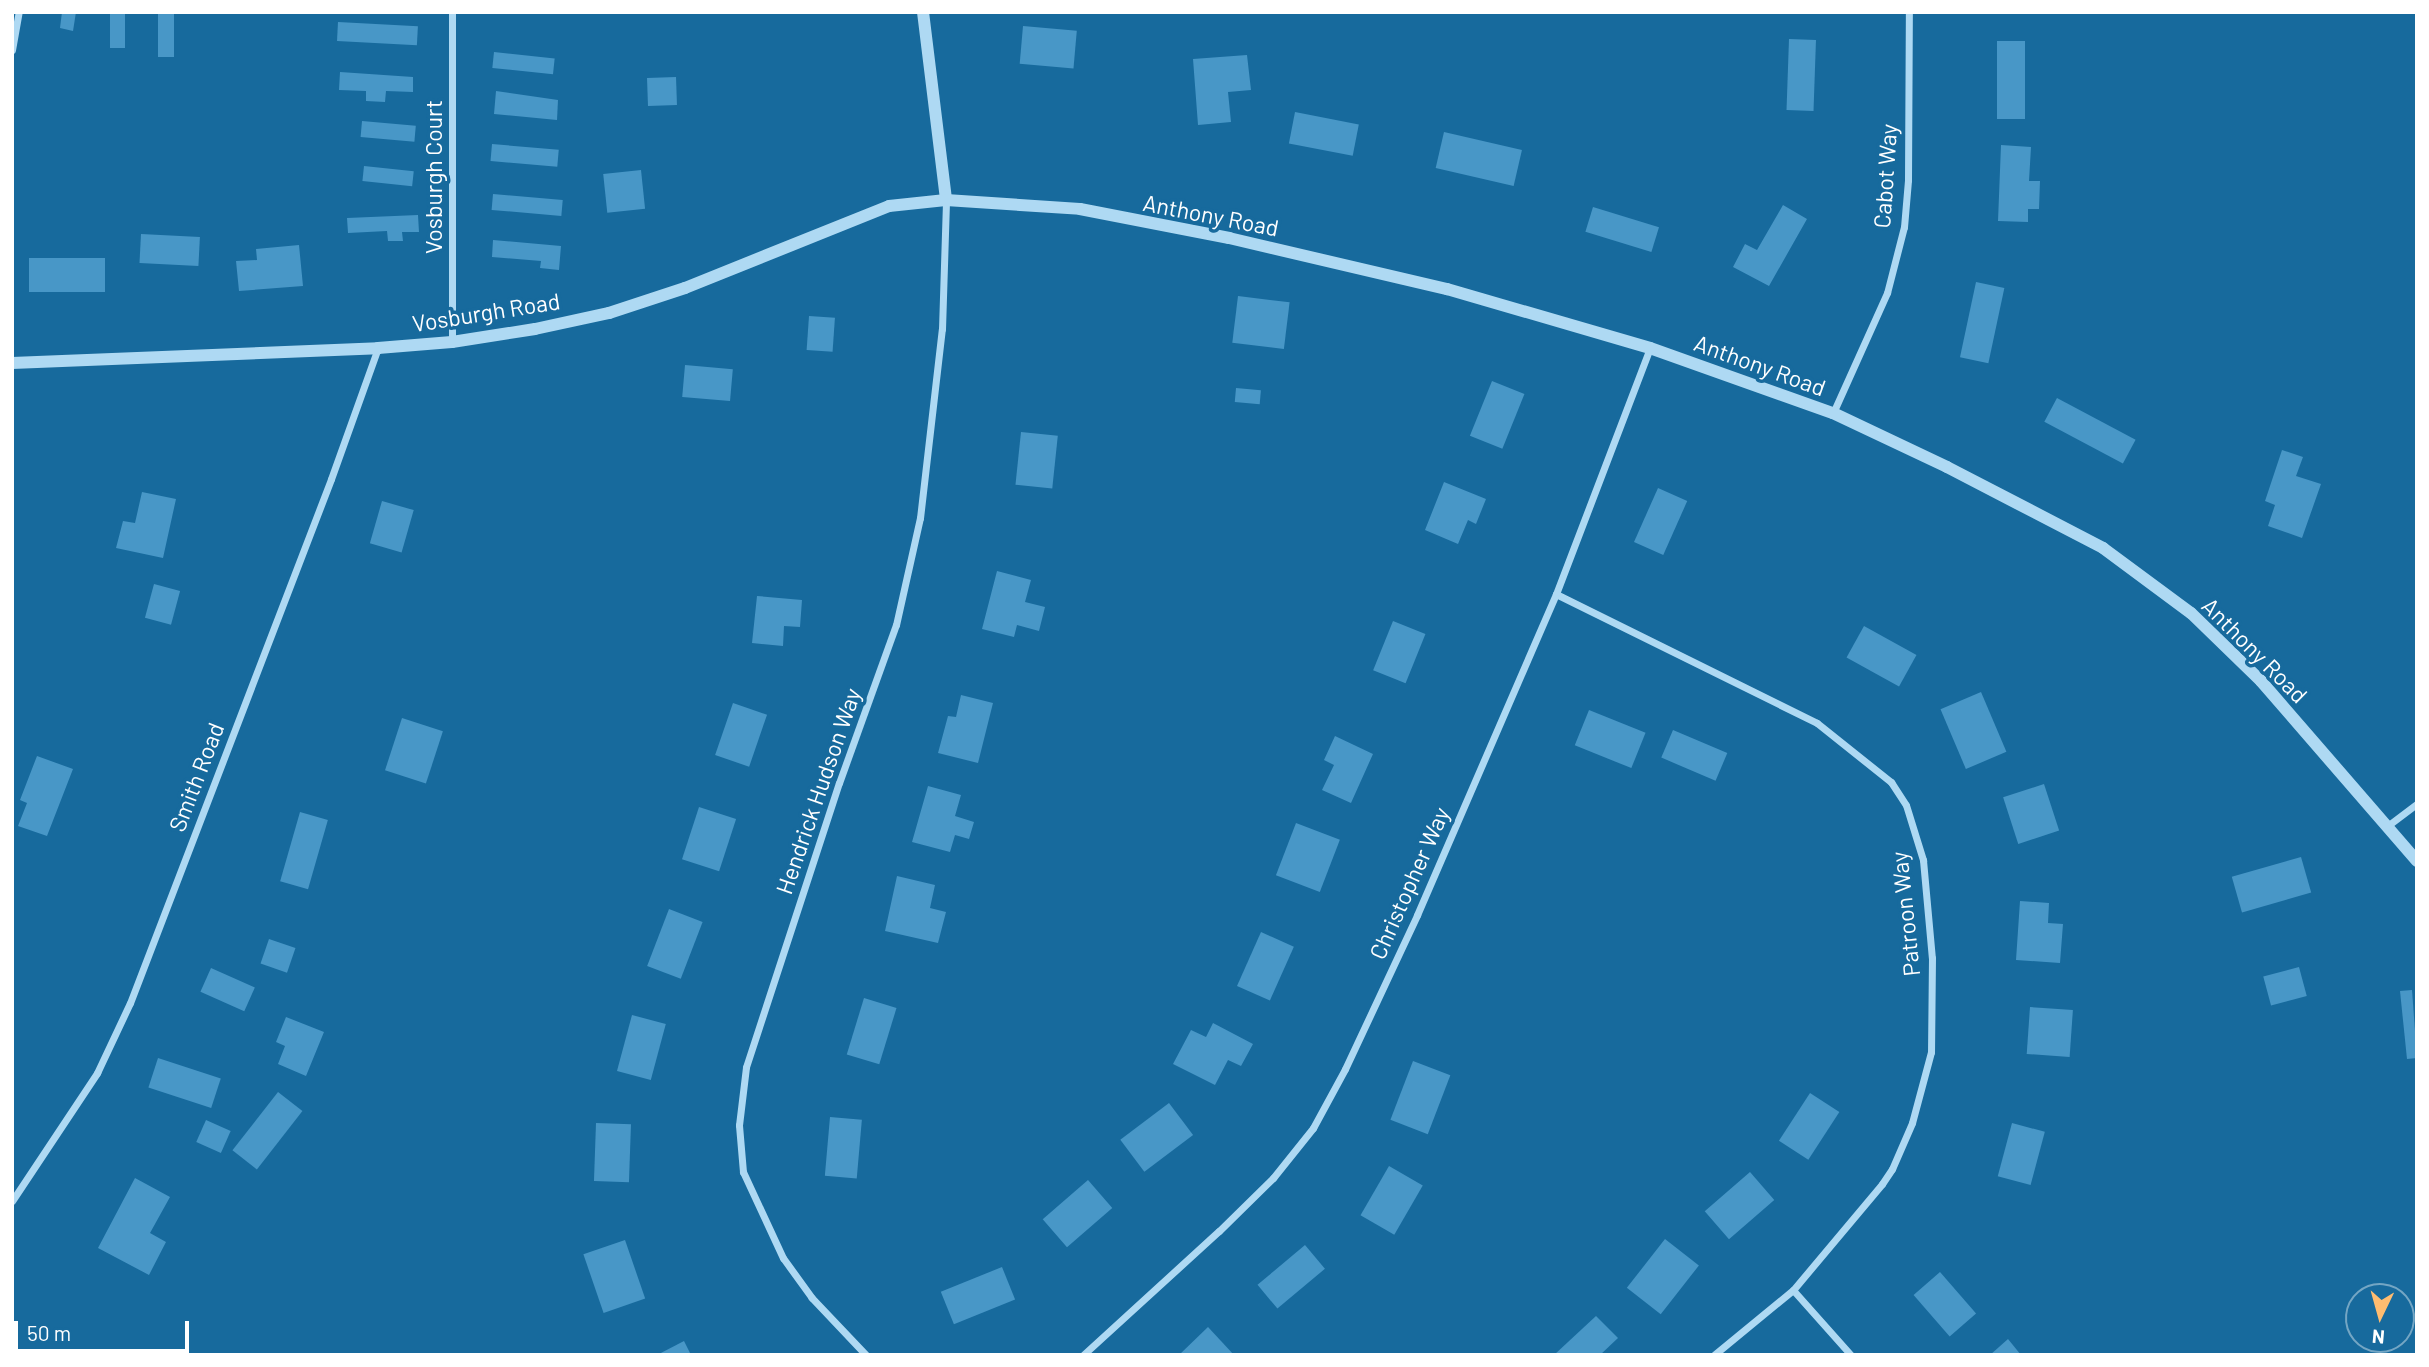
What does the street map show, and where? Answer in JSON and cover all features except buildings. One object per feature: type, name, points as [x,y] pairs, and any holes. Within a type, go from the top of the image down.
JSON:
[{"type":"street","points":[[12,50],[19,12]]},
{"type":"street","name":"Vosburgh Court","points":[[452,12],[452,342]]},
{"type":"street","points":[[923,12],[946,200]]},
{"type":"street","name":"Cabot Way","points":[[1833,413],[1887,293],[1904,227],[1908,180],[1909,12]]},
{"type":"street","name":"Vosburgh Road","points":[[12,363],[378,348],[452,342],[610,313],[685,288],[889,206],[946,200]]},
{"type":"street","name":"Anthony Road","points":[[946,200],[1080,209],[1229,238],[1447,289],[1650,348],[1833,413],[1947,467],[2103,548],[2191,613],[2261,681],[2417,861]]},
{"type":"street","name":"Hendrick Hudson Way","points":[[866,1355],[812,1298],[783,1258],[743,1172],[739,1125],[746,1067],[839,783],[896,625],[920,518],[942,329],[946,200]]},
{"type":"street","name":"Smith Road","points":[[12,1200],[97,1073],[130,1003],[331,479],[378,348]]},
{"type":"street","name":"Christopher Way","points":[[1083,1355],[1273,1178],[1313,1128],[1345,1069],[1417,915],[1556,594],[1650,348]]},
{"type":"street","name":"Patroon Way","points":[[1556,594],[1818,723],[1891,782],[1906,805],[1923,860],[1933,958],[1931,1052],[1912,1123],[1892,1169],[1793,1290],[1714,1355]]},
{"type":"street","points":[[2386,827],[2417,804]]},
{"type":"street","points":[[1793,1290],[1851,1355]]}]
